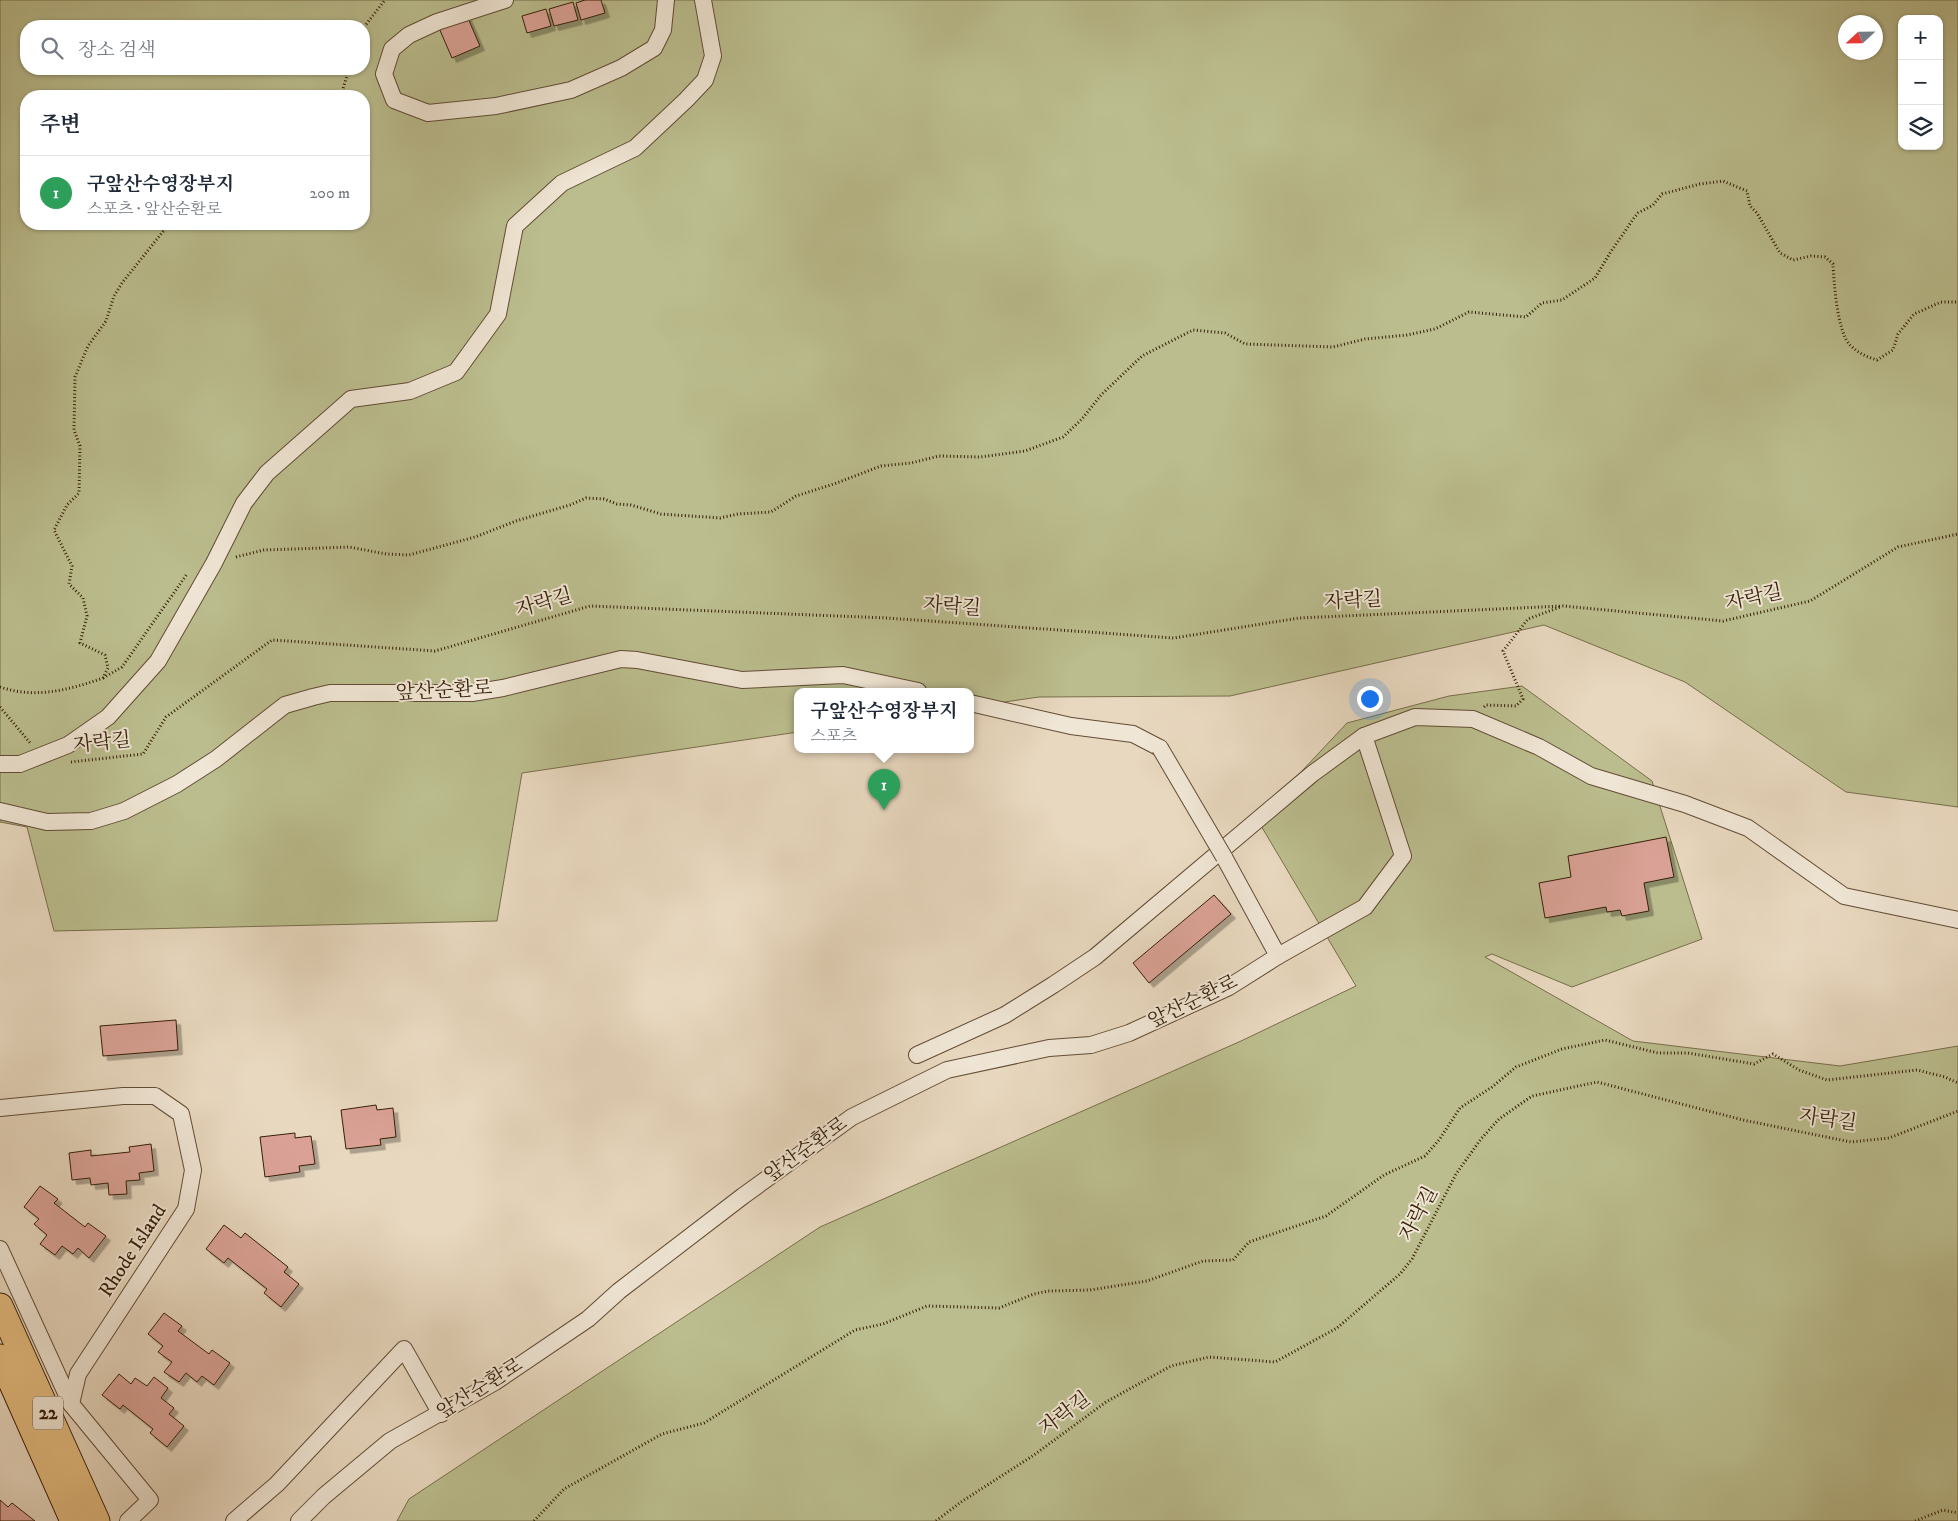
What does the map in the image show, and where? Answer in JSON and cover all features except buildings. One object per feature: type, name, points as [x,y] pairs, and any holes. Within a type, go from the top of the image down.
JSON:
[{"type":"highway","name":"22","points":[[0,1306],[96,1521]]},
{"type":"highway","name":"22","points":[[0,1358],[73,1521]]},
{"type":"street","points":[[505,0],[437,22],[409,35],[392,49],[384,74],[394,100],[428,113],[496,106],[571,90],[621,68],[654,48],[663,30],[666,0]]},
{"type":"street","points":[[0,764],[20,764],[68,745],[108,717],[158,661],[214,563],[244,503],[267,473],[350,399],[410,391],[456,372],[498,314],[515,226],[562,183],[635,148],[686,100],[704,80],[713,56],[703,0]]},
{"type":"street","name":"앞산순환로","points":[[0,811],[47,822],[91,821],[124,811],[177,784],[216,759],[286,705],[330,693],[472,693],[503,688],[621,659],[637,660],[742,680],[843,675],[904,688]]},
{"type":"street","points":[[974,704],[1071,726],[1133,734],[1160,748],[1224,857],[1278,956]]},
{"type":"street","points":[[917,1056],[1005,1015],[1054,985],[1095,957],[1312,774],[1364,736],[1415,717],[1473,718],[1539,747],[1591,776],[1685,804],[1748,828],[1844,896],[1958,920]]},
{"type":"street","name":"앞산순환로","points":[[299,1521],[324,1496],[390,1441],[495,1382],[588,1319],[619,1291],[735,1202],[852,1117],[947,1070],[1049,1048],[1091,1045],[1129,1033],[1229,987],[1278,956],[1365,907],[1403,856],[1364,736]]},
{"type":"street","name":"Rhode Island","points":[[0,1108],[123,1096],[155,1096],[181,1114],[193,1170],[186,1209],[78,1374],[71,1404]]},
{"type":"street","points":[[0,1249],[71,1404],[150,1500],[128,1521]]},
{"type":"street","points":[[234,1521],[277,1484],[404,1349],[441,1414]]},
{"type":"path","points":[[369,20],[385,0]]},
{"type":"path","points":[[343,90],[347,75]]},
{"type":"path","points":[[0,687],[32,694],[76,688],[103,678],[122,667],[195,565],[214,563],[264,550],[349,547],[386,554],[408,555],[475,537],[516,521],[570,505],[586,498],[604,498],[617,504],[631,505],[661,514],[720,518],[738,514],[771,512],[796,496],[881,466],[911,463],[939,456],[980,457],[1026,450],[1063,437],[1142,356],[1193,330],[1225,334],[1245,344],[1333,347],[1365,339],[1407,335],[1435,329],[1469,312],[1526,317],[1542,303],[1562,300],[1595,278],[1634,218],[1638,213],[1653,206],[1662,194],[1700,184],[1723,181],[1747,191],[1750,206],[1780,253],[1793,260],[1811,256],[1825,256],[1833,264],[1839,318],[1849,343],[1864,356],[1877,360],[1893,350],[1898,334],[1914,314],[1941,302],[1958,302]]},
{"type":"path","points":[[103,678],[108,668],[105,655],[80,643],[87,616],[83,598],[69,584],[72,566],[54,530],[66,505],[80,494],[80,446],[74,430],[75,377],[88,346],[106,321],[114,296],[122,283],[164,230]]},
{"type":"path","name":"자락길","points":[[41,756],[47,763],[143,754],[166,717],[272,640],[434,651],[590,606],[887,618],[1174,638],[1299,618],[1563,606],[1723,622],[1810,601],[1898,547],[1958,534]]},
{"type":"path","points":[[1473,718],[1486,705],[1516,706],[1523,699],[1503,652],[1528,619],[1563,606]]},
{"type":"path","points":[[0,707],[41,756]]},
{"type":"path","points":[[534,1521],[564,1489],[662,1434],[704,1423],[855,1330],[883,1324],[927,1306],[999,1308],[1034,1294],[1048,1291],[1090,1290],[1147,1281],[1203,1261],[1233,1260],[1249,1242],[1326,1216],[1384,1174],[1425,1156],[1439,1140],[1460,1108],[1492,1087],[1516,1067],[1562,1049],[1605,1040],[1658,1053],[1688,1053],[1754,1064],[1773,1054],[1799,1070],[1827,1080],[1917,1070],[1946,1077],[1958,1083]]},
{"type":"path","name":"자락길","points":[[936,1521],[961,1502],[1034,1455],[1106,1402],[1171,1366],[1209,1357],[1275,1362],[1337,1328],[1400,1274],[1412,1259],[1456,1174],[1481,1140],[1499,1119],[1532,1096],[1596,1082],[1744,1120],[1851,1142],[1889,1138],[1958,1110]]},
{"type":"path","points":[[1915,1521],[1943,1510],[1958,1512]]},
{"type":"green space","points":[[0,0],[1958,0],[1958,807],[1846,792],[1685,682],[1544,625],[1230,696],[1039,697],[974,706],[974,688],[794,688],[794,733],[522,773],[497,921],[54,931],[27,827],[0,822]]},
{"type":"green space","points":[[1522,686],[1652,781],[1702,939],[1572,987],[1492,954],[1485,957],[1633,1041],[1840,1066],[1958,1046],[1958,1521],[397,1521],[409,1499],[820,1227],[1241,1041],[1356,986],[1257,819],[1347,723],[1449,696]]},
{"type":"place","name":"구앞산수영장부지","points":[[884,810]]}]
